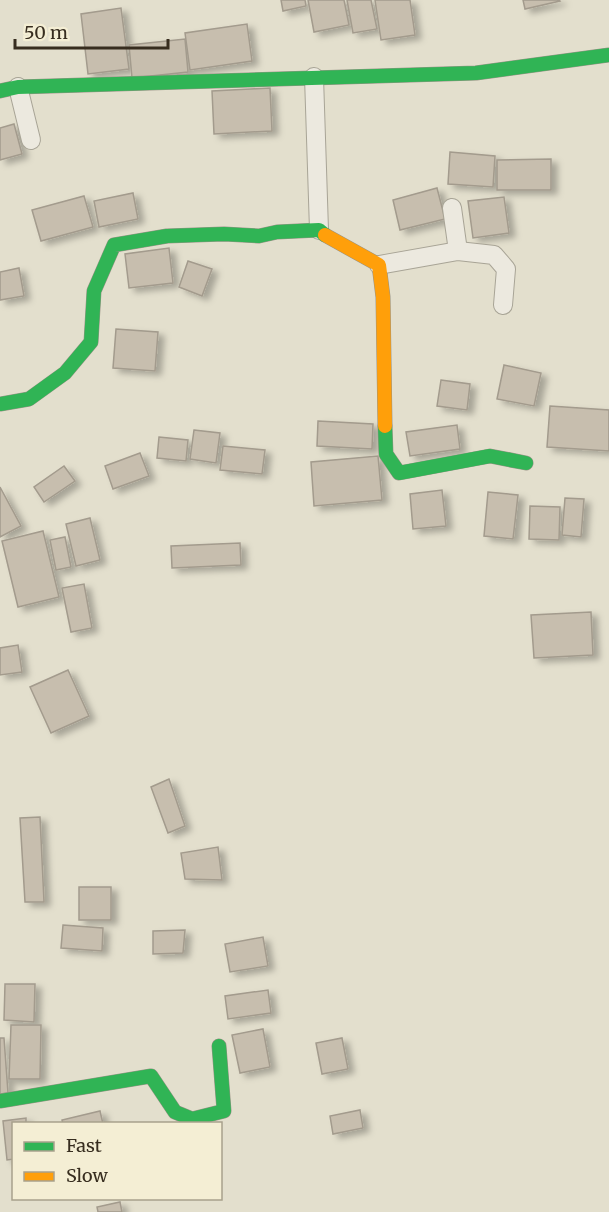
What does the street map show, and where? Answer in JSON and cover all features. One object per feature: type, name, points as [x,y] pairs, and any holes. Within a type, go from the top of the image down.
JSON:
[{"type":"street","points":[[31,140],[9,89],[476,73],[609,54]]},
{"type":"street","points":[[314,78],[319,230]]},
{"type":"street","points":[[452,208],[458,251]]},
{"type":"street","points":[[0,404],[29,399],[64,373],[91,342],[94,291],[114,245],[167,236],[224,234],[259,236],[277,232],[319,230],[331,240],[379,265],[458,251],[494,255],[506,269],[503,305]]},
{"type":"street","points":[[379,265],[383,297],[386,454],[399,473],[489,456],[526,463]]},
{"type":"street","points":[[0,1101],[151,1077],[175,1112],[192,1119],[224,1111],[219,1046]]},
{"type":"building","points":[[281,0],[305,0],[306,6],[283,11]]},
{"type":"building","points":[[308,0],[344,0],[349,25],[314,32]]},
{"type":"building","points":[[347,0],[371,0],[377,29],[353,33]]},
{"type":"building","points":[[375,0],[410,0],[415,35],[381,40]]},
{"type":"building","points":[[523,0],[559,0],[560,1],[525,9]]},
{"type":"building","points":[[121,8],[129,69],[88,74],[81,14]]},
{"type":"building","points":[[247,24],[252,61],[190,70],[185,33]]},
{"type":"building","points":[[185,39],[188,72],[132,78],[129,45]]},
{"type":"building","points":[[270,88],[272,131],[214,134],[212,91]]},
{"type":"building","points":[[14,124],[22,154],[0,160],[0,128]]},
{"type":"building","points":[[450,152],[495,156],[493,187],[448,184]]},
{"type":"building","points":[[551,159],[551,190],[497,190],[497,160]]},
{"type":"building","points":[[437,188],[445,219],[400,230],[393,200]]},
{"type":"building","points":[[133,193],[138,219],[99,227],[94,201]]},
{"type":"building","points":[[84,196],[93,227],[41,241],[32,210]]},
{"type":"building","points":[[504,197],[509,233],[473,238],[468,201]]},
{"type":"building","points":[[169,248],[173,283],[129,288],[125,254]]},
{"type":"building","points":[[188,261],[212,269],[202,296],[179,287]]},
{"type":"building","points":[[19,268],[24,296],[0,300],[0,272]]},
{"type":"building","points":[[116,329],[158,332],[155,371],[113,368]]},
{"type":"building","points":[[504,365],[541,373],[534,406],[497,399]]},
{"type":"building","points":[[441,380],[470,384],[467,410],[437,406]]},
{"type":"building","points":[[550,406],[609,410],[609,451],[547,447]]},
{"type":"building","points":[[318,421],[373,424],[372,449],[317,446]]},
{"type":"building","points":[[457,425],[460,449],[410,456],[406,432]]},
{"type":"building","points":[[194,430],[220,433],[216,463],[190,459]]},
{"type":"building","points":[[159,437],[188,440],[186,461],[157,458]]},
{"type":"building","points":[[223,446],[265,450],[262,474],[220,470]]},
{"type":"building","points":[[140,453],[149,476],[113,489],[105,466]]},
{"type":"building","points":[[378,456],[382,500],[314,506],[311,462]]},
{"type":"building","points":[[64,466],[75,481],[44,502],[34,487]]},
{"type":"building","points":[[0,487],[21,526],[0,537]]},
{"type":"building","points":[[442,490],[446,526],[413,529],[410,494]]},
{"type":"building","points":[[488,492],[518,495],[513,539],[484,536]]},
{"type":"building","points":[[565,498],[584,499],[581,537],[562,535]]},
{"type":"building","points":[[530,506],[560,507],[559,540],[529,539]]},
{"type":"building","points":[[90,518],[100,560],[76,566],[66,524]]},
{"type":"building","points":[[43,531],[59,597],[18,607],[2,541]]},
{"type":"building","points":[[65,537],[71,567],[56,570],[50,540]]},
{"type":"building","points":[[240,543],[241,565],[172,568],[171,546]]},
{"type":"building","points":[[84,584],[92,628],[71,632],[62,588]]},
{"type":"building","points":[[591,612],[593,655],[534,658],[531,615]]},
{"type":"building","points":[[18,645],[22,672],[0,675],[0,648]]},
{"type":"building","points":[[68,670],[89,716],[51,733],[30,687]]},
{"type":"building","points":[[169,779],[185,826],[168,833],[151,787]]},
{"type":"building","points":[[40,817],[44,902],[25,902],[20,818]]},
{"type":"building","points":[[218,847],[222,880],[185,879],[181,853]]},
{"type":"building","points":[[79,887],[111,887],[111,920],[79,920]]},
{"type":"building","points":[[63,925],[103,928],[102,951],[61,948]]},
{"type":"building","points":[[185,930],[183,953],[153,954],[153,931]]},
{"type":"building","points":[[263,937],[268,966],[230,972],[225,944]]},
{"type":"building","points":[[5,984],[35,984],[34,1022],[4,1020]]},
{"type":"building","points":[[268,990],[271,1013],[228,1019],[225,996]]},
{"type":"building","points":[[11,1025],[41,1025],[40,1079],[9,1079]]},
{"type":"building","points":[[263,1029],[270,1067],[240,1073],[232,1035]]},
{"type":"building","points":[[0,1038],[4,1038],[8,1093],[0,1094]]},
{"type":"building","points":[[342,1038],[348,1069],[322,1074],[316,1043]]},
{"type":"building","points":[[360,1110],[363,1128],[333,1134],[330,1116]]},
{"type":"building","points":[[100,1111],[103,1122],[62,1122],[62,1120]]},
{"type":"building","points":[[26,1118],[26,1122],[12,1122],[12,1159],[7,1160],[3,1121]]},
{"type":"building","points":[[120,1202],[122,1212],[98,1212],[97,1207]]},
{"type":"traffic: fast","points":[[0,91],[18,87],[476,73],[609,55]]},
{"type":"traffic: fast","points":[[0,404],[29,399],[65,373],[91,342],[94,291],[114,245],[167,236],[224,234],[259,236],[277,232],[319,230],[325,235]]},
{"type":"traffic: fast","points":[[385,426],[386,454],[399,473],[490,456],[526,463]]},
{"type":"traffic: fast","points":[[0,1101],[151,1076],[175,1112],[192,1119],[224,1111],[219,1046]]},
{"type":"traffic: slow","points":[[325,235],[379,265],[383,297],[385,426]]}]
